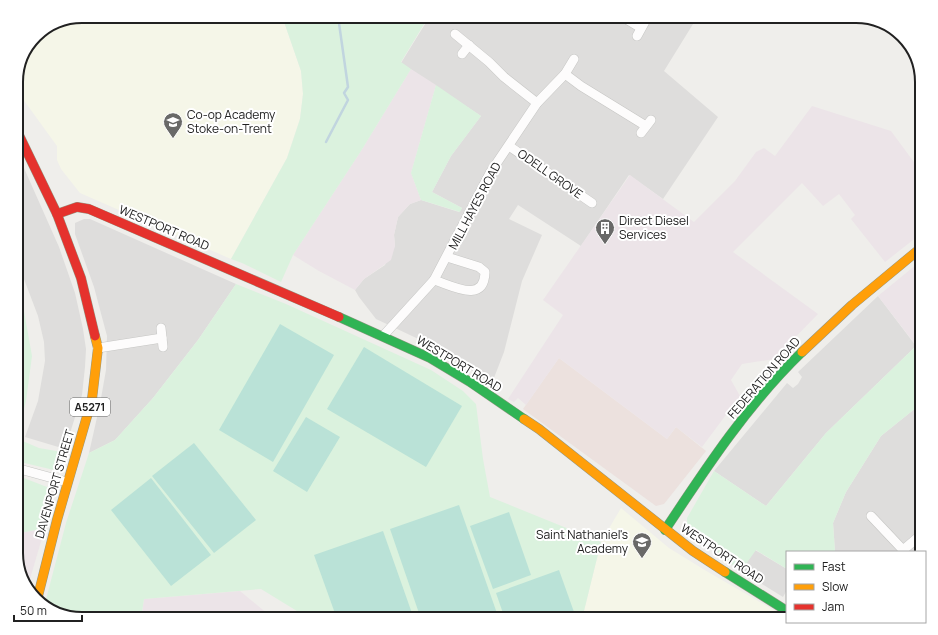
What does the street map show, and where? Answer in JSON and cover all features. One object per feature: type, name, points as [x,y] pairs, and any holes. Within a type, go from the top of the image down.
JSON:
[{"type":"street","points":[[628,23],[639,32],[644,23]]},
{"type":"street","points":[[454,34],[489,62],[504,77],[537,102]]},
{"type":"street","points":[[462,54],[469,45]]},
{"type":"street","name":"MILL HAYES ROAD","points":[[383,336],[434,280],[447,258],[490,173],[537,102],[564,74],[574,59]]},
{"type":"street","points":[[564,74],[646,126]]},
{"type":"street","name":"A5271","points":[[23,145],[57,214]]},
{"type":"street","name":"ODELL GROVE","points":[[509,146],[592,203]]},
{"type":"street","name":"WESTPORT ROAD","points":[[57,214],[77,207],[89,209],[383,336],[430,358],[470,382],[538,429],[693,551],[786,610]]},
{"type":"street","name":"DAVENPORT STREET","points":[[39,593],[67,482],[92,399],[98,348],[92,314],[81,278],[57,214]]},
{"type":"street","name":"FEDERATION ROAD","points":[[665,530],[727,439],[785,369],[835,319],[915,253]]},
{"type":"street","points":[[434,280],[469,291],[477,290],[482,286],[485,280],[485,272],[479,266],[447,258]]},
{"type":"street","points":[[98,348],[163,343],[161,328]]},
{"type":"street","points":[[23,470],[67,482]]},
{"type":"street","points":[[871,516],[904,551],[915,541]]},
{"type":"shaded area","name":"Co-op Academy Stoke-on-Trent","points":[[82,23],[284,23],[301,71],[303,94],[300,119],[287,158],[231,259],[80,193],[61,169],[57,160],[57,146],[23,99],[23,78],[27,59],[33,49],[40,40],[59,27]]},
{"type":"shaded area","points":[[426,23],[694,23],[664,71],[718,117],[663,199],[629,175],[581,246],[518,205],[509,219],[542,235],[522,281],[504,352],[492,383],[429,344],[376,319],[355,290],[364,279],[385,265],[395,246],[394,235],[398,217],[410,204],[421,200],[459,212],[462,208],[432,192],[451,156],[481,116],[401,63]]},
{"type":"shaded area","points":[[411,69],[436,85],[411,173],[421,200],[410,204],[398,217],[394,235],[395,246],[391,260],[364,279],[355,290],[293,255],[361,151]]},
{"type":"shaded area","points":[[812,106],[891,131],[915,164],[915,238],[885,262],[851,219],[855,215],[839,194],[823,206],[802,183],[733,252],[818,314],[774,359],[742,364],[731,380],[740,396],[702,447],[676,427],[667,439],[559,358],[526,405],[518,398],[514,402],[508,399],[563,315],[543,300],[630,175],[694,222],[735,181],[756,152],[764,148],[775,156]]},
{"type":"shaded area","points":[[23,166],[59,247],[75,293],[86,349],[82,395],[65,449],[25,437],[38,401],[45,361],[44,342],[38,316],[23,276]]},
{"type":"shaded area","points":[[84,219],[90,219],[236,284],[198,340],[153,398],[115,440],[89,453],[106,370],[107,336],[94,287],[75,234],[75,223]]},
{"type":"shaded area","points":[[915,266],[915,344],[878,296]]},
{"type":"shaded area","points":[[878,296],[915,345],[915,347],[826,433],[766,506],[714,471],[787,383],[793,388],[798,384],[802,377],[798,372]]},
{"type":"shaded area","points":[[559,358],[667,439],[676,427],[706,451],[664,504],[656,506],[523,409]]},
{"type":"shaded area","points":[[915,409],[915,551],[835,551],[833,523],[846,492],[881,436]]},
{"type":"shaded area","name":"Saint Nathaniel's Academy","points":[[621,508],[669,548],[777,612],[584,612],[601,542]]},
{"type":"shaded area","points":[[45,528],[30,580],[24,565],[23,533]]},
{"type":"shaded area","points":[[755,550],[786,568],[786,592],[783,597],[741,571]]},
{"type":"shaded area","points":[[240,591],[266,612],[142,612],[144,599]]},
{"type":"green space","points":[[284,23],[425,23],[401,62],[411,69],[361,151],[293,255],[281,282],[231,259],[287,158],[300,119],[303,94],[301,71]]},
{"type":"green space","points":[[436,85],[481,116],[451,156],[432,192],[462,208],[460,212],[421,200],[411,173]]},
{"type":"green space","points":[[236,284],[286,304],[431,370],[463,391],[476,404],[483,459],[490,497],[601,542],[584,612],[299,612],[261,589],[144,599],[142,612],[82,612],[63,609],[49,602],[46,599],[66,523],[89,453],[115,440],[153,398],[198,340]]},
{"type":"green space","points":[[23,306],[32,356],[23,413]]},
{"type":"green space","points":[[280,324],[334,355],[273,462],[219,430]]},
{"type":"green space","points":[[364,347],[462,406],[426,467],[327,409]]},
{"type":"green space","points":[[915,347],[915,409],[881,436],[846,492],[833,523],[835,551],[786,551],[786,568],[756,550],[741,571],[690,534],[687,525],[687,518],[714,471],[766,506],[826,433]]},
{"type":"green space","points":[[306,417],[340,437],[307,492],[273,471]]},
{"type":"green space","points":[[23,441],[39,448],[62,452],[54,470],[23,463]]},
{"type":"green space","points":[[194,443],[256,520],[214,553],[152,476]]},
{"type":"green space","points":[[23,478],[47,487],[49,491],[50,496],[45,528],[23,533]]},
{"type":"green space","points":[[151,478],[211,555],[171,586],[111,510]]},
{"type":"green space","points":[[459,505],[497,612],[419,612],[390,529]]},
{"type":"green space","points":[[509,512],[531,575],[493,589],[470,526]]},
{"type":"green space","points":[[383,531],[412,612],[334,612],[314,555]]},
{"type":"green space","points":[[559,570],[574,612],[503,612],[496,593]]},
{"type":"waterway","points":[[326,142],[348,100],[344,93],[348,87],[339,23]]},
{"type":"traffic: fast","points":[[339,317],[430,358],[470,382],[524,419]]},
{"type":"traffic: fast","points":[[665,530],[729,437],[782,372],[802,352]]},
{"type":"traffic: fast","points":[[725,572],[786,610]]},
{"type":"traffic: slow","points":[[802,352],[852,305],[915,253]]},
{"type":"traffic: slow","points":[[39,593],[57,520],[92,399],[98,348],[95,336]]},
{"type":"traffic: slow","points":[[524,419],[539,429],[693,551],[725,572]]},
{"type":"traffic: jam","points":[[23,144],[57,214],[81,278],[95,336]]},
{"type":"traffic: jam","points":[[57,214],[77,207],[89,209],[339,317]]},
{"type":"place","name":"Co-op Academy Stoke-on-Trent","points":[[173,139]]},
{"type":"place","name":"Direct Diesel Services","points":[[605,245]]},
{"type":"place","name":"Saint Nathaniel's Academy","points":[[642,559]]}]
